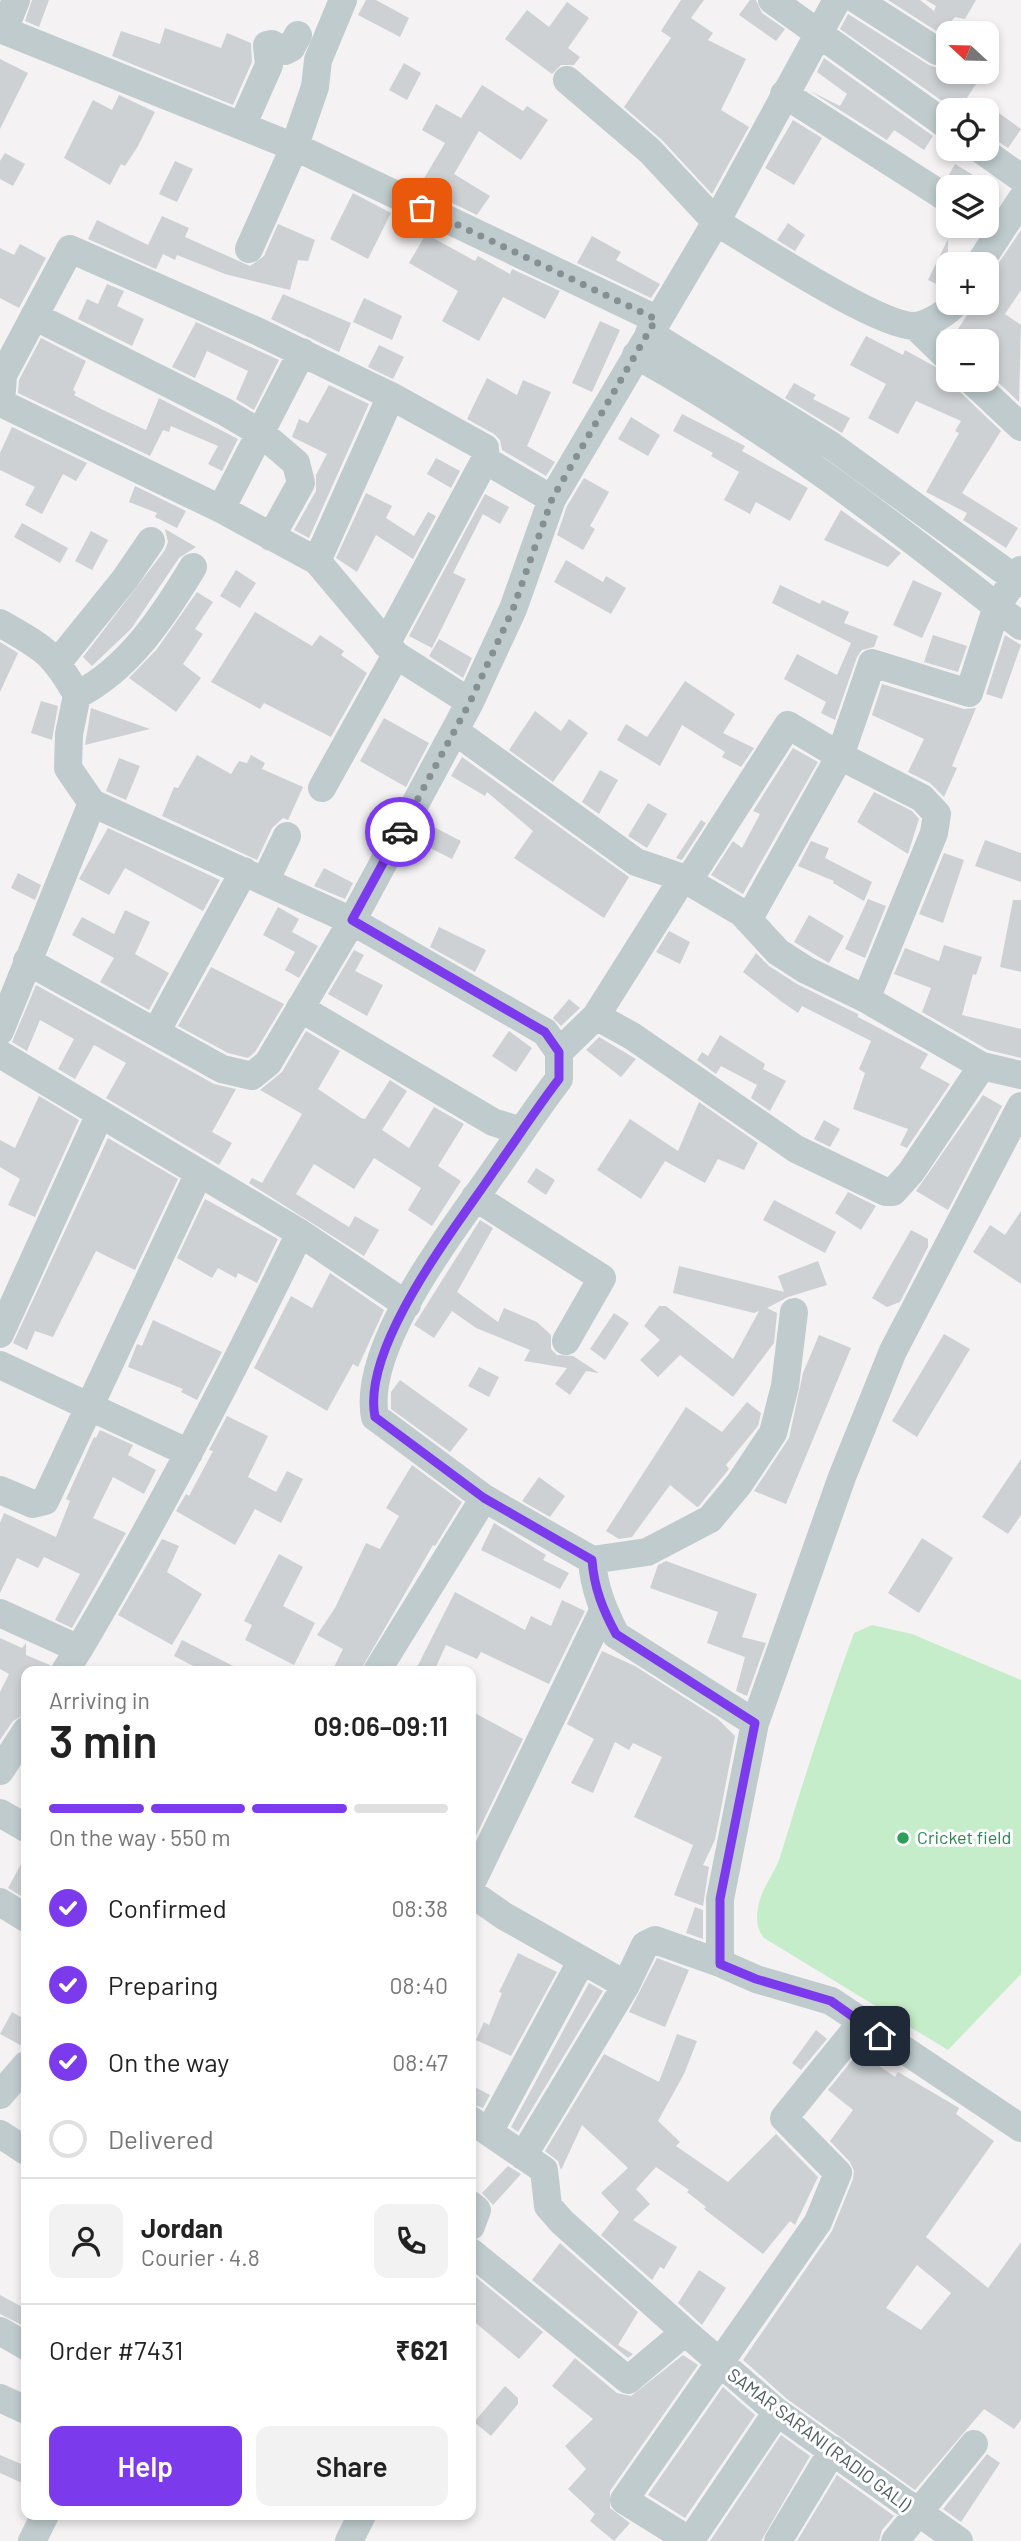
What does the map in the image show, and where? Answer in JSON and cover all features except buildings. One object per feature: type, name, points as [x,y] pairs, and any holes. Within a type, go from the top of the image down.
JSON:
[{"type":"street","points":[[16,0],[2,30],[294,148],[647,336],[832,446],[1019,578],[997,606],[969,693],[872,663],[840,756],[748,919]]},
{"type":"street","points":[[249,249],[294,148],[315,87],[318,60],[343,0]]},
{"type":"street","points":[[772,0],[936,117]]},
{"type":"street","points":[[27,961],[222,1069],[252,1076],[268,1063],[352,920],[470,702],[513,609],[552,499],[716,222],[837,0]]},
{"type":"street","points":[[858,0],[936,50]]},
{"type":"street","points":[[242,127],[269,65],[267,46],[272,44],[285,51],[291,48],[298,34]]},
{"type":"street","points":[[567,80],[650,152],[716,222],[869,312],[915,326],[936,346]]},
{"type":"street","points":[[784,94],[936,191]]},
{"type":"street","points":[[997,161],[1021,178]]},
{"type":"street","points":[[999,221],[1021,201]]},
{"type":"street","points":[[321,788],[391,650],[485,460],[485,448],[391,396],[302,352],[70,249],[3,375],[0,404],[222,509],[317,561],[391,650],[470,702]]},
{"type":"street","points":[[915,326],[940,315]]},
{"type":"street","points":[[34,316],[225,412],[262,434],[296,463],[301,483],[271,537]]},
{"type":"street","points":[[647,336],[807,463],[925,549],[1021,626]]},
{"type":"street","points":[[222,509],[302,352]]},
{"type":"street","points":[[984,392],[1021,427]]},
{"type":"street","points":[[317,561],[391,396]]},
{"type":"street","points":[[485,460],[552,499]]},
{"type":"street","points":[[58,662],[125,579],[151,541]]},
{"type":"street","points":[[77,695],[100,684],[131,652],[167,610],[193,567]]},
{"type":"street","points":[[0,623],[42,647],[58,662],[77,695],[69,734],[68,768],[93,803],[352,920],[545,1032],[559,1052],[559,1079],[444,1238],[407,1305],[375,1380],[375,1417],[484,1498],[592,1560],[647,1552],[710,1519],[739,1484],[773,1433],[785,1386],[794,1312]]},
{"type":"street","points":[[559,1052],[596,1016],[788,725],[840,756],[922,798],[937,814],[934,833],[866,999]]},
{"type":"street","points":[[455,731],[636,862],[685,879],[748,919],[778,952],[982,1066],[1021,1076]]},
{"type":"street","points":[[0,1031],[93,803]]},
{"type":"street","points":[[156,1032],[254,876],[287,836]]},
{"type":"street","points":[[300,1008],[493,1122],[521,1131]]},
{"type":"street","points":[[596,1016],[632,1036],[796,1149],[887,1192],[893,1192],[911,1172],[982,1066]]},
{"type":"street","points":[[0,1054],[300,1233],[407,1305]]},
{"type":"street","points":[[720,1964],[720,1899],[755,1723],[842,1477],[893,1351],[1021,1106]]},
{"type":"street","points":[[0,1334],[100,1114]]},
{"type":"street","points":[[0,1490],[33,1504],[45,1501],[92,1408],[199,1173]]},
{"type":"street","points":[[475,1197],[602,1278],[566,1341]]},
{"type":"street","points":[[0,1613],[72,1660],[189,1453],[300,1233]]},
{"type":"street","points":[[0,1365],[189,1453]]},
{"type":"street","points":[[380,1666],[484,1498]]},
{"type":"street","points":[[592,1560],[594,1582],[603,1611],[616,1634],[755,1723]]},
{"type":"street","points":[[476,1874],[603,1611]]},
{"type":"street","points":[[0,1772],[21,1739]]},
{"type":"street","points":[[0,1813],[21,1825]]},
{"type":"street","points":[[476,1896],[504,1916],[626,1984]]},
{"type":"street","points":[[0,1902],[21,1915]]},
{"type":"street","points":[[523,2156],[626,1984],[645,1945],[655,1940],[756,1979],[831,2001],[861,2024],[1021,2128]]},
{"type":"street","points":[[582,1959],[480,2126],[544,2170],[548,2183],[546,2199],[562,2222],[719,2364],[624,2500],[690,2541],[777,2412]]},
{"type":"street","name":"SAMAR SARANI (RADIO GALI)","points":[[861,2024],[784,2118],[838,2173],[818,2222],[719,2364],[777,2412],[833,2449],[917,2514],[959,2541]]},
{"type":"street","points":[[0,2095],[21,2071]]},
{"type":"street","points":[[0,2134],[21,2148]]},
{"type":"street","points":[[476,2256],[628,2380],[685,2332]]},
{"type":"street","points":[[0,2398],[21,2408]]},
{"type":"street","points":[[895,2541],[974,2444]]},
{"type":"street","points":[[778,2541],[833,2449]]},
{"type":"street","points":[[32,2541],[42,2520]]},
{"type":"street","points":[[349,2541],[360,2520]]},
{"type":"green space","name":"Cricket field","points":[[872,1625],[912,1634],[1021,1680],[1021,1974],[948,2050],[764,1938],[758,1924],[760,1900],[779,1861],[854,1633]]},
{"type":"way so far","points":[[400,832],[470,702],[513,609],[552,499],[656,319],[422,208]]},
{"type":"place","name":"Cricket field","points":[[903,1838]]},
{"type":"route","points":[[400,832],[352,920],[545,1032],[559,1052],[559,1079],[444,1238],[407,1305],[382,1357],[375,1380],[375,1417],[484,1498],[592,1560],[594,1582],[603,1611],[616,1634],[649,1658],[699,1686],[755,1723],[738,1796],[720,1899],[720,1964],[756,1979],[831,2001],[880,2036]]}]
